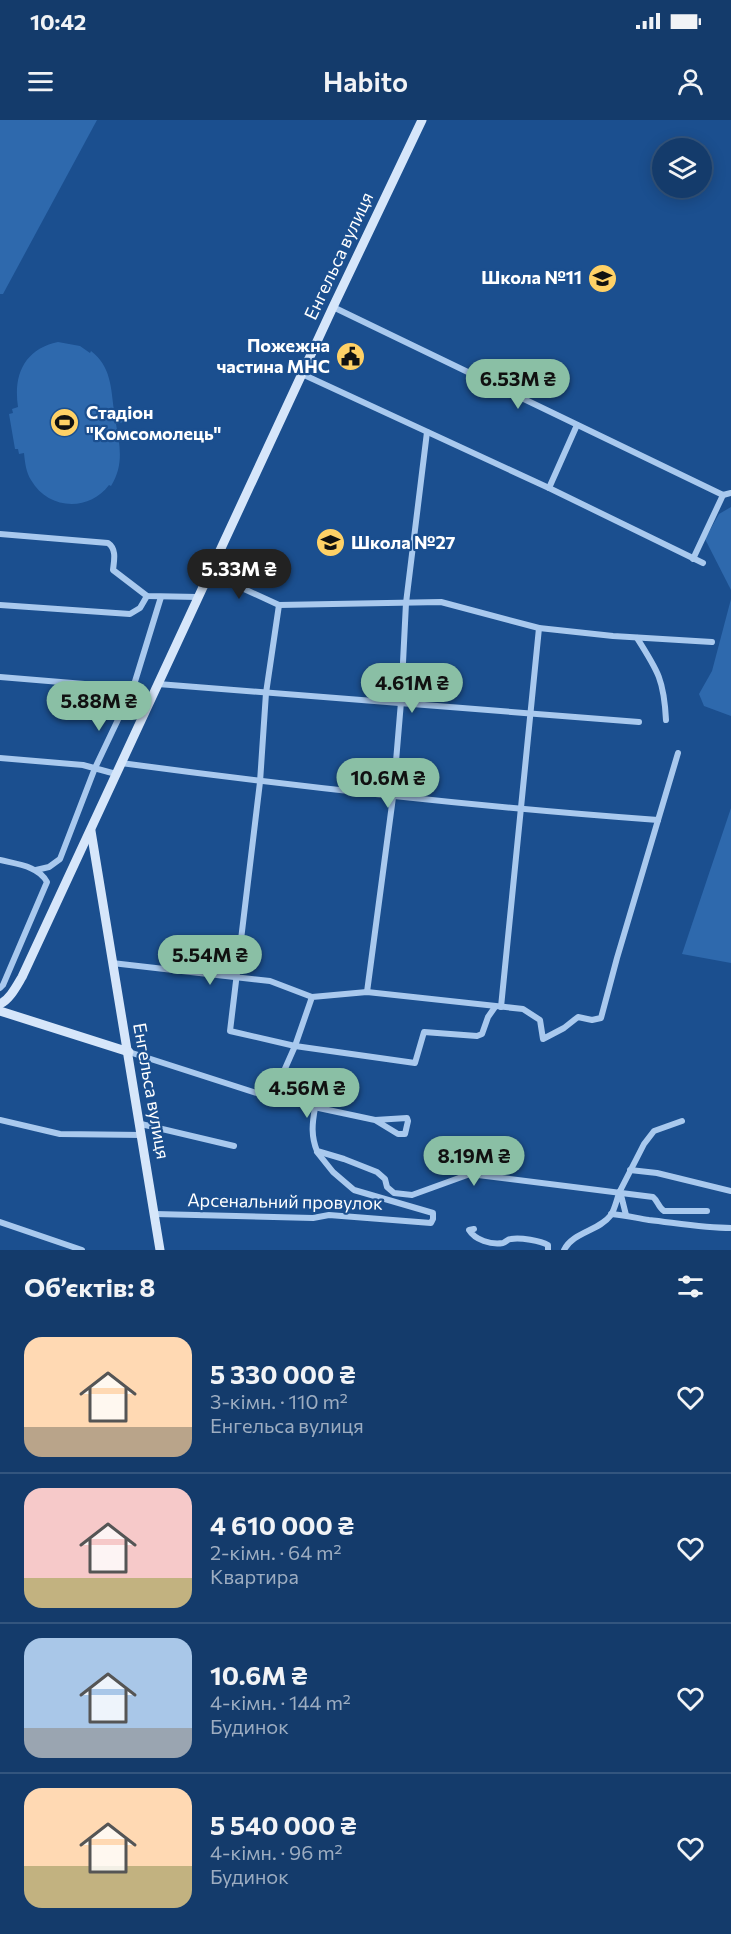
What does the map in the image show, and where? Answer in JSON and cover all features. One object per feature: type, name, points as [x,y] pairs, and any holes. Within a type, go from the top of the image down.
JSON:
[{"type":"street","name":"Енгельса вулиця","points":[[0,1004],[14,992],[22,977],[422,120]]},
{"type":"street","points":[[333,307],[723,495]]},
{"type":"street","points":[[302,374],[549,488],[703,563]]},
{"type":"street","points":[[549,488],[577,425]]},
{"type":"street","points":[[367,992],[393,797],[406,603],[427,432]]},
{"type":"street","points":[[693,559],[723,495],[731,492]]},
{"type":"street","points":[[0,534],[108,543],[114,550],[113,570],[147,596],[198,597]]},
{"type":"street","points":[[209,573],[279,605],[441,602],[539,628],[637,638],[712,642]]},
{"type":"street","points":[[0,605],[130,614],[140,608],[147,596]]},
{"type":"street","points":[[36,870],[49,867],[60,859],[95,768],[133,688],[161,597]]},
{"type":"street","points":[[279,605],[266,693],[260,782],[230,1031],[295,1046],[415,1063],[424,1032],[477,1036],[482,1034],[488,1017],[498,1007],[522,810],[539,628]]},
{"type":"street","points":[[637,638],[661,677],[665,693],[666,720]]},
{"type":"street","points":[[0,677],[133,688]]},
{"type":"street","points":[[158,684],[639,722]]},
{"type":"street","points":[[112,963],[270,981],[312,997],[367,992],[523,1009],[540,1020],[543,1039],[564,1028],[578,1017],[592,1020],[601,1018],[616,958],[678,753]]},
{"type":"street","points":[[0,758],[83,765],[116,774]]},
{"type":"street","points":[[121,763],[393,797],[658,820]]},
{"type":"street","name":"Енгельса вулиця","points":[[91,831],[160,1250]]},
{"type":"street","points":[[0,860],[36,870],[44,876],[47,882],[0,988]]},
{"type":"street","points":[[272,1098],[295,1046],[312,997]]},
{"type":"street","points":[[0,1011],[272,1098],[375,1120],[407,1118],[405,1134],[398,1134],[375,1120]]},
{"type":"street","points":[[315,1108],[312,1127],[313,1141],[317,1151],[377,1173],[385,1179],[387,1187],[394,1193],[412,1195],[470,1174],[620,1191],[653,1197],[664,1211],[707,1211]]},
{"type":"street","points":[[0,1120],[60,1134],[142,1135]]},
{"type":"street","points":[[564,1250],[570,1241],[592,1230],[611,1215],[630,1170],[654,1131],[682,1121]]},
{"type":"street","points":[[141,1124],[234,1146]]},
{"type":"street","name":"Арсенальний провулок","points":[[155,1214],[313,1218],[329,1215],[430,1222],[433,1219],[433,1213],[354,1190],[333,1172],[317,1151]]},
{"type":"street","points":[[630,1170],[657,1173],[731,1191]]},
{"type":"street","points":[[620,1191],[626,1215]]},
{"type":"street","points":[[611,1215],[626,1215],[647,1220],[714,1228],[731,1228]]},
{"type":"street","points":[[0,1222],[82,1250]]},
{"type":"street","points":[[474,1229],[469,1230],[473,1236],[481,1240],[503,1243],[510,1239],[536,1241],[546,1243],[548,1250]]},
{"type":"shaded area","points":[[0,120],[97,120],[3,294],[0,294]]},
{"type":"shaded area","name":"Стадіон \"Комсомолець\"","points":[[58,342],[80,346],[90,353],[91,351],[103,363],[109,378],[114,410],[121,409],[123,422],[116,424],[120,448],[119,463],[111,486],[109,485],[91,500],[80,503],[58,502],[38,490],[28,474],[24,453],[19,454],[18,449],[15,449],[9,414],[13,413],[12,409],[18,407],[18,384],[24,365],[37,350]]},
{"type":"shaded area","points":[[731,507],[731,590],[705,539],[719,514]]},
{"type":"shaded area","points":[[731,599],[731,716],[704,706],[699,694],[712,671]]},
{"type":"shaded area","points":[[731,808],[731,963],[682,954]]},
{"type":"place","name":"Школа №11","points":[[603,278]]},
{"type":"place","name":"Пожежна частина МНС","points":[[351,356]]},
{"type":"place","name":"Стадіон \"Комсомолець\"","points":[[65,423]]},
{"type":"place","name":"Школа №27","points":[[330,543]]}]
